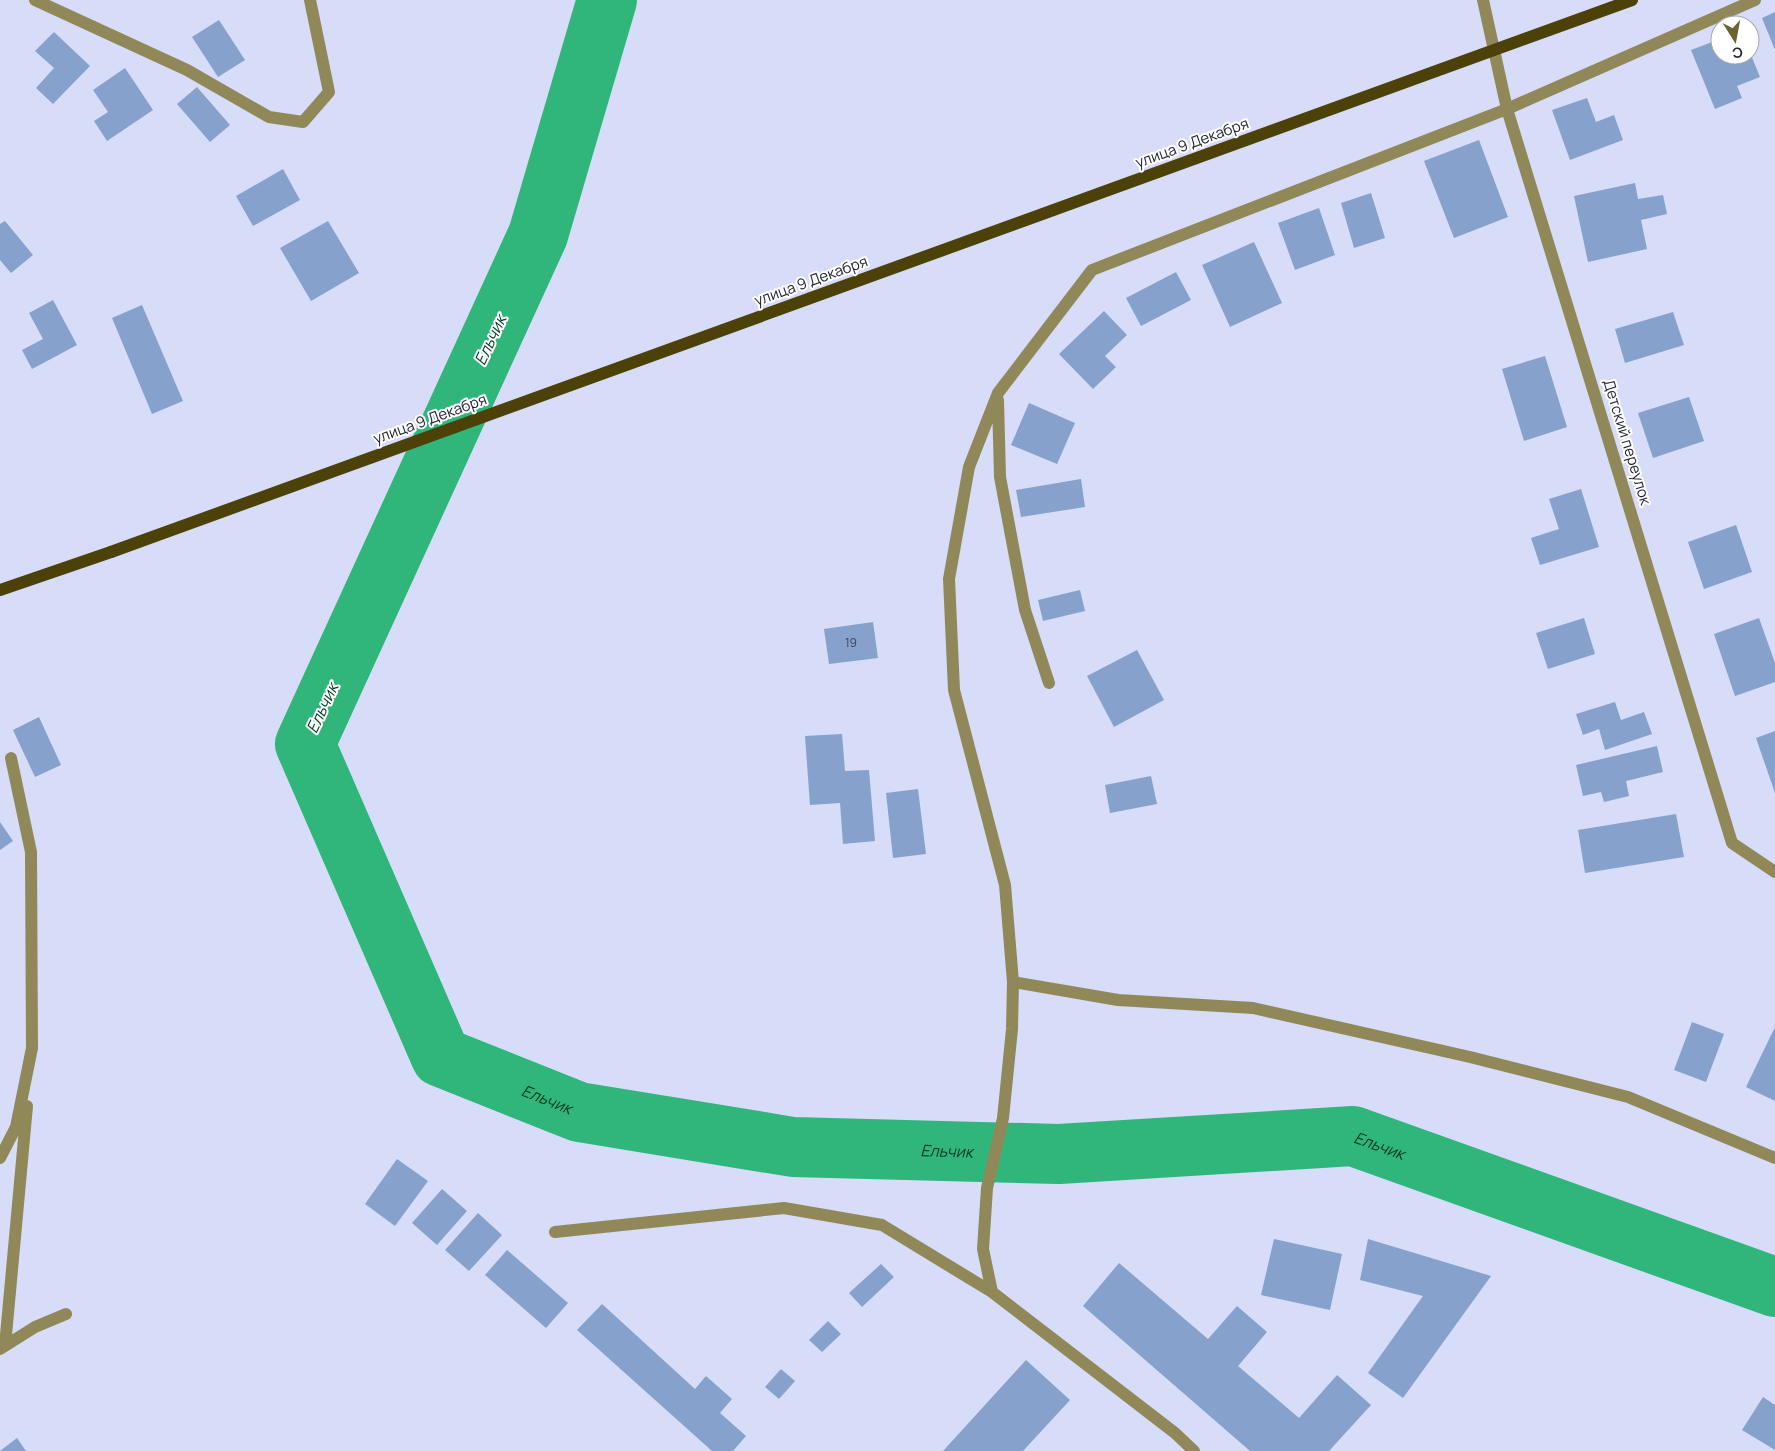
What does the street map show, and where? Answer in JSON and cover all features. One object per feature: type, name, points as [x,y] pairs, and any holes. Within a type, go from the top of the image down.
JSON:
[{"type":"main road","name":"улица 9 Декабря","points":[[0,590],[111,552],[1632,0]]},
{"type":"street","points":[[35,0],[187,70],[269,117],[303,122],[329,92],[310,0]]},
{"type":"street","name":"Детский переулок","points":[[1483,0],[1507,109],[1732,842],[1775,872]]},
{"type":"street","points":[[992,1292],[982,1249],[986,1188],[1003,1118],[1012,1029],[1013,982],[1005,885],[954,690],[949,578],[969,467],[998,393],[1092,270],[1507,109],[1755,0]]},
{"type":"street","points":[[998,393],[1000,477],[1024,610],[1049,683]]},
{"type":"street","points":[[2,1348],[32,1048],[31,852],[11,758]]},
{"type":"street","points":[[1013,982],[1118,1000],[1253,1008],[1470,1057],[1628,1096],[1775,1158]]},
{"type":"street","points":[[0,1158],[16,1127],[32,1048]]},
{"type":"street","points":[[555,1232],[784,1208],[882,1224],[992,1292],[1175,1433],[1194,1451]]},
{"type":"street","points":[[2,1348],[35,1327],[66,1314]]},
{"type":"building","points":[[1775,12],[1775,50],[1762,18]]},
{"type":"building","points":[[219,20],[245,60],[218,77],[192,37]]},
{"type":"building","points":[[54,32],[90,66],[53,104],[36,88],[54,68],[35,51]]},
{"type":"building","points":[[1710,43],[1710,65],[1755,65],[1760,77],[1737,86],[1742,98],[1715,109],[1691,50]]},
{"type":"building","points":[[125,68],[153,110],[107,141],[94,121],[108,112],[93,90]]},
{"type":"building","points":[[197,87],[230,125],[210,142],[177,104]]},
{"type":"building","points":[[1587,98],[1596,122],[1614,115],[1623,140],[1570,160],[1552,110]]},
{"type":"building","points":[[1479,140],[1508,217],[1454,238],[1424,161]]},
{"type":"building","points":[[283,169],[300,200],[253,226],[236,196]]},
{"type":"building","points":[[1635,183],[1638,199],[1663,195],[1667,214],[1641,220],[1647,249],[1588,262],[1574,196]]},
{"type":"building","points":[[1371,193],[1385,238],[1354,248],[1341,203]]},
{"type":"building","points":[[1319,208],[1335,255],[1295,270],[1278,223]]},
{"type":"building","points":[[5,221],[33,255],[11,273],[0,260],[0,224]]},
{"type":"building","points":[[328,221],[359,273],[311,301],[280,248]]},
{"type":"building","points":[[1254,242],[1282,303],[1230,327],[1202,265]]},
{"type":"building","points":[[1176,272],[1191,300],[1141,326],[1126,298]]},
{"type":"building","points":[[53,300],[77,345],[32,369],[22,350],[43,339],[29,313]]},
{"type":"building","points":[[142,305],[183,401],[152,414],[112,318]]},
{"type":"building","points":[[1104,311],[1127,335],[1105,356],[1116,367],[1093,389],[1059,354]]},
{"type":"building","points":[[1673,312],[1684,345],[1625,363],[1615,329]]},
{"type":"building","points":[[1545,356],[1567,427],[1524,441],[1502,369]]},
{"type":"building","points":[[1689,397],[1704,441],[1653,458],[1638,413]]},
{"type":"building","points":[[1029,403],[1075,423],[1057,464],[1011,445]]},
{"type":"building","points":[[1081,479],[1085,507],[1021,517],[1016,490]]},
{"type":"building","points":[[1581,489],[1599,547],[1540,565],[1531,538],[1559,529],[1549,499]]},
{"type":"building","points":[[1736,525],[1752,572],[1704,589],[1688,542]]},
{"type":"building","points":[[1080,590],[1085,611],[1043,621],[1038,600]]},
{"type":"building","points":[[1584,618],[1595,654],[1548,669],[1536,633]]},
{"type":"building","points":[[1759,618],[1775,663],[1775,682],[1735,696],[1714,634]]},
{"type":"building","points":[[873,622],[878,658],[829,664],[824,629]]},
{"type":"building","points":[[1137,650],[1164,700],[1114,727],[1087,676]]},
{"type":"building","points":[[1615,702],[1621,720],[1644,712],[1652,734],[1605,750],[1599,729],[1583,735],[1576,714]]},
{"type":"building","points":[[39,717],[61,765],[35,777],[13,730]]},
{"type":"building","points":[[1775,731],[1775,793],[1756,738]]},
{"type":"building","points":[[842,734],[845,771],[869,770],[875,841],[843,844],[840,803],[810,805],[805,736]]},
{"type":"building","points":[[1657,746],[1663,772],[1626,781],[1629,796],[1604,802],[1601,792],[1583,796],[1576,765]]},
{"type":"building","points":[[1151,776],[1157,804],[1110,813],[1105,785]]},
{"type":"building","points":[[918,789],[926,854],[893,858],[886,793]]},
{"type":"building","points":[[1676,814],[1684,857],[1585,873],[1578,830]]},
{"type":"building","points":[[0,822],[13,841],[0,850]]},
{"type":"building","points":[[1692,1022],[1724,1034],[1706,1082],[1674,1070]]},
{"type":"building","points":[[1775,1027],[1775,1101],[1746,1087]]},
{"type":"building","points":[[397,1159],[428,1181],[395,1226],[365,1204]]},
{"type":"building","points":[[442,1189],[467,1211],[437,1245],[412,1223]]},
{"type":"building","points":[[478,1213],[502,1235],[469,1271],[445,1250]]},
{"type":"building","points":[[1274,1239],[1342,1254],[1330,1310],[1261,1295]]},
{"type":"building","points":[[1368,1239],[1491,1276],[1403,1398],[1368,1373],[1423,1296],[1360,1280]]},
{"type":"building","points":[[507,1250],[568,1303],[546,1328],[485,1275]]},
{"type":"building","points":[[1119,1263],[1208,1339],[1237,1306],[1267,1332],[1238,1366],[1299,1418],[1337,1375],[1371,1405],[1329,1451],[1250,1451],[1083,1306]]},
{"type":"building","points":[[881,1264],[894,1277],[862,1307],[849,1293]]},
{"type":"building","points":[[602,1304],[695,1389],[706,1376],[732,1399],[720,1413],[746,1436],[733,1451],[712,1451],[577,1330]]},
{"type":"building","points":[[828,1321],[841,1334],[822,1352],[809,1340]]},
{"type":"building","points":[[1026,1360],[1070,1400],[1023,1451],[943,1451]]},
{"type":"building","points":[[781,1369],[795,1381],[779,1399],[765,1387]]},
{"type":"building","points":[[1763,1397],[1775,1405],[1775,1450],[1742,1430]]},
{"type":"building","points":[[17,1438],[26,1451],[0,1451]]},
{"type":"waterway","name":"Ельчик","points":[[607,0],[538,235],[305,744],[441,1057],[579,1112],[793,1147],[1059,1154],[1353,1136],[1775,1287]]}]
